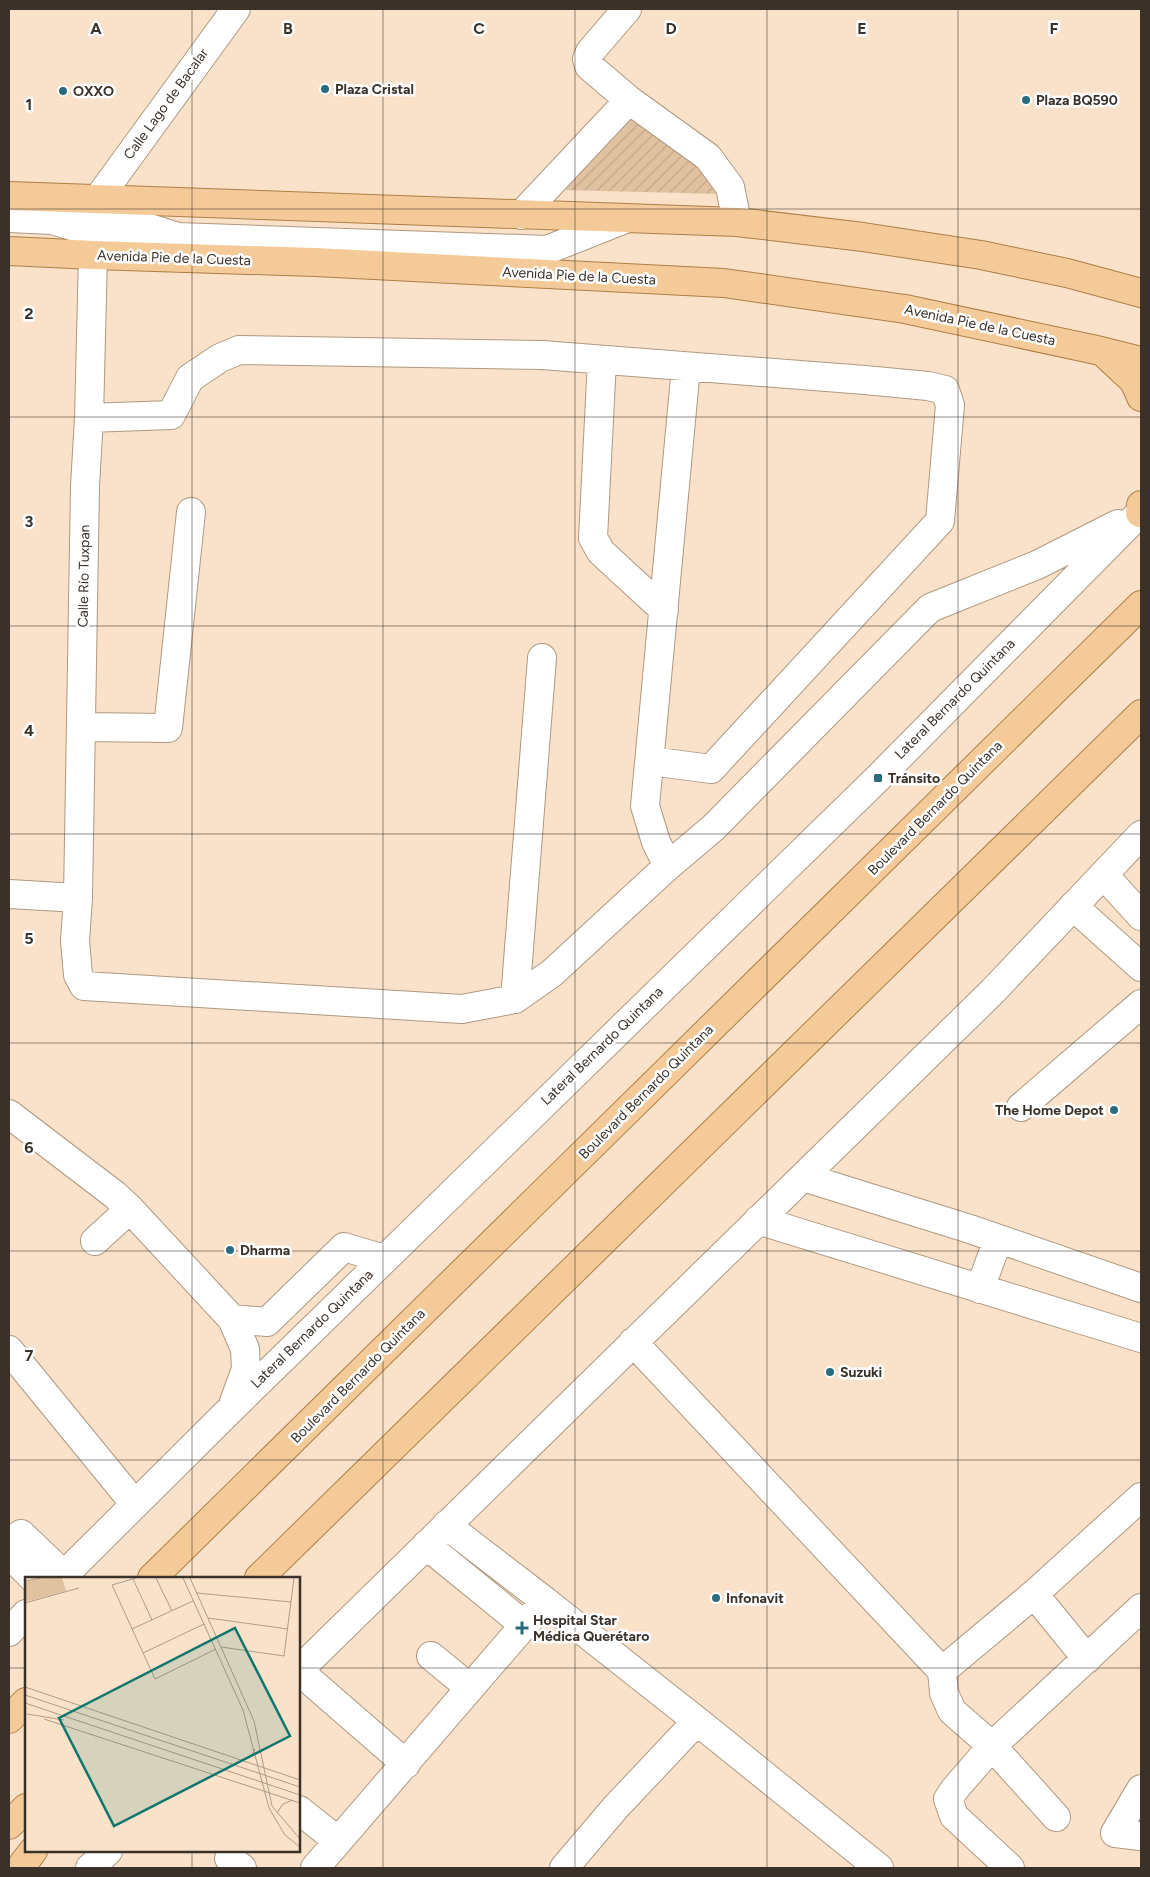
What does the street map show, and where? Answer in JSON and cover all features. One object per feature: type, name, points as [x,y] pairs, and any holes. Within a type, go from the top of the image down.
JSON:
[{"type":"main road","points":[[9,196],[737,222],[863,237],[981,255],[1067,273],[1141,293]]},
{"type":"main road","name":"Avenida Pie de la Cuesta","points":[[9,251],[315,262],[724,283],[905,309],[1141,361]]},
{"type":"main road","points":[[1101,351],[1134,381],[1141,397]]},
{"type":"main road","name":"Boulevard Bernardo Quintana","points":[[153,1577],[1141,606]]},
{"type":"main road","points":[[260,1577],[1141,714]]},
{"type":"main road","points":[[9,1719],[25,1703]]},
{"type":"main road","points":[[9,1825],[25,1809]]},
{"type":"main road","points":[[20,1868],[32,1852]]},
{"type":"street","name":"Calle Lago de Bacalar","points":[[96,200],[236,9]]},
{"type":"street","points":[[627,9],[590,52],[587,59],[590,66],[629,100],[708,157],[730,187],[737,222]]},
{"type":"street","points":[[521,215],[629,100]]},
{"type":"street","points":[[54,197],[178,237],[547,250],[625,219]]},
{"type":"street","points":[[9,218],[52,220],[178,258]]},
{"type":"street","name":"Calle Río Tuxpan","points":[[93,255],[90,418],[85,486],[78,898],[75,941],[78,975],[84,986],[462,1009],[515,999]]},
{"type":"street","points":[[90,418],[171,415],[190,378],[220,358],[239,350],[542,355],[864,380],[928,386],[945,390],[950,405],[940,521],[711,768],[650,761]]},
{"type":"street","points":[[602,360],[593,538],[601,552],[664,610]]},
{"type":"street","points":[[668,866],[656,842],[645,806],[686,367]]},
{"type":"street","points":[[515,999],[552,973],[668,866],[713,828],[930,608],[1037,565],[1141,510]]},
{"type":"street","name":"Lateral Bernardo Quintana","points":[[63,1577],[134,1503],[878,778],[1141,510]]},
{"type":"street","points":[[81,727],[168,728],[191,512]]},
{"type":"street","points":[[515,999],[542,658]]},
{"type":"street","points":[[300,1669],[992,991],[1141,835]]},
{"type":"street","points":[[1104,875],[1141,916]]},
{"type":"street","points":[[9,894],[78,898]]},
{"type":"street","points":[[1073,906],[1141,967]]},
{"type":"street","points":[[1020,1107],[1141,1004]]},
{"type":"street","points":[[9,1114],[115,1194],[232,1319],[245,1348],[246,1369],[232,1408]]},
{"type":"street","points":[[802,1177],[998,1239],[1141,1288]]},
{"type":"street","points":[[95,1241],[130,1209]]},
{"type":"street","points":[[758,1220],[1141,1338]]},
{"type":"street","points":[[980,1288],[998,1239]]},
{"type":"street","points":[[232,1319],[267,1322],[344,1248],[384,1259]]},
{"type":"street","points":[[633,1342],[942,1671],[944,1693],[952,1711],[992,1746],[1056,1817]]},
{"type":"street","points":[[9,1350],[134,1503]]},
{"type":"street","points":[[942,1671],[1034,1594],[1141,1497]]},
{"type":"street","points":[[446,1525],[697,1721],[879,1868]]},
{"type":"street","points":[[15,1544],[63,1577]]},
{"type":"street","points":[[15,1544],[32,1577]]},
{"type":"street","points":[[426,1545],[523,1624]]},
{"type":"street","points":[[1034,1594],[1087,1659]]},
{"type":"street","points":[[315,1868],[406,1764],[523,1624],[545,1601]]},
{"type":"street","points":[[1010,1868],[954,1816],[948,1799],[992,1746],[1141,1608]]},
{"type":"street","points":[[9,1632],[25,1615]]},
{"type":"street","points":[[431,1656],[470,1688]]},
{"type":"street","points":[[300,1671],[406,1764]]},
{"type":"street","points":[[564,1868],[615,1808],[697,1721]]},
{"type":"street","points":[[1141,1789],[1115,1833],[1141,1836]]},
{"type":"street","points":[[300,1811],[338,1841]]},
{"type":"street","points":[[90,1868],[107,1852]]},
{"type":"street","points":[[103,1868],[108,1852]]},
{"type":"shaded area","points":[[634,114],[693,160],[704,171],[719,194],[565,190]]},
{"type":"place","name":"Plaza Cristal","points":[[325,89]]},
{"type":"place","name":"OXXO","points":[[63,91]]},
{"type":"place","name":"Plaza BQ590","points":[[1026,100]]},
{"type":"place","name":"Tránsito","points":[[878,778]]},
{"type":"place","name":"The Home Depot","points":[[1114,1110]]},
{"type":"place","name":"Dharma","points":[[230,1250]]},
{"type":"place","name":"Suzuki","points":[[830,1372]]},
{"type":"place","name":"Infonavit","points":[[716,1598]]},
{"type":"place","name":"Hospital Star Médica Querétaro","points":[[522,1628]]}]
